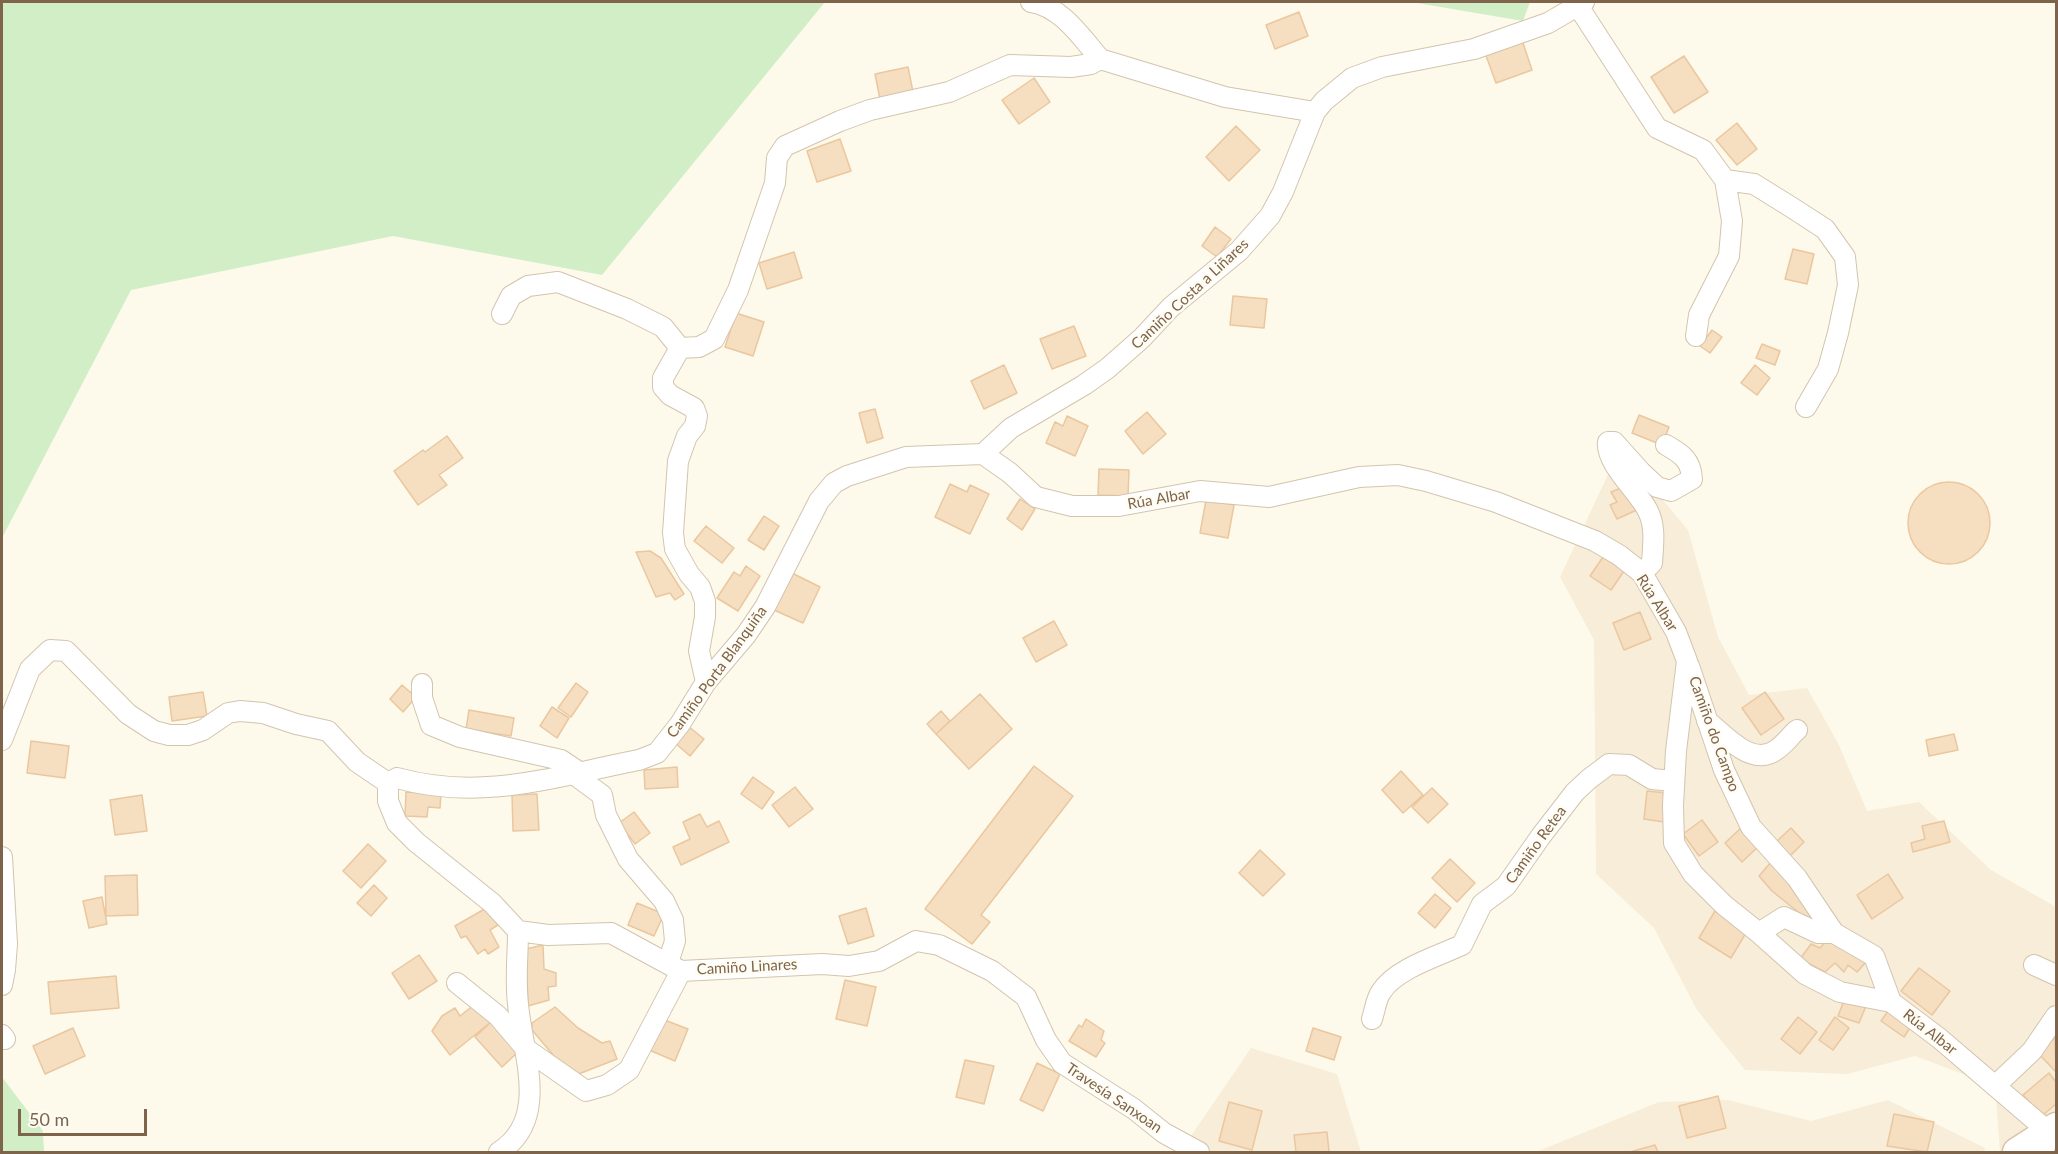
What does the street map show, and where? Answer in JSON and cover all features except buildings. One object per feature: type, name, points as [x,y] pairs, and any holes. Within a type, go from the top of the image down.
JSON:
[{"type":"main road","points":[[2017,1152],[2050,1138]]},
{"type":"street","points":[[1031,2],[1039,3],[1067,21],[1100,59],[1226,97],[1315,112]]},
{"type":"street","points":[[1548,23],[1557,2]]},
{"type":"street","points":[[1581,4],[1657,128],[1703,150],[1725,180],[1732,221],[1729,256],[1699,315],[1696,336]]},
{"type":"street","name":"Camiño Costa a Liñares","points":[[983,454],[1011,428],[1108,369],[1171,307],[1239,251],[1270,216],[1279,200],[1315,112],[1324,100],[1352,78],[1382,67],[1474,49],[1548,23],[1581,4]]},
{"type":"street","points":[[680,348],[699,347],[714,339],[738,290],[776,183],[777,158],[785,146],[870,110],[949,93],[1010,65],[1071,67],[1091,64],[1100,59]]},
{"type":"street","points":[[1725,180],[1754,184],[1791,207],[1825,229],[1845,257],[1848,285],[1838,333],[1828,369],[1806,407]]},
{"type":"street","points":[[502,314],[511,297],[528,286],[558,282],[627,309],[663,327],[680,348]]},
{"type":"street","points":[[680,348],[663,378],[663,387],[670,395],[694,408],[697,416],[695,426],[687,436],[678,460],[673,533],[675,549],[689,574],[700,587],[705,601],[705,617],[699,651],[706,682]]},
{"type":"street","points":[[1641,573],[1652,562],[1654,532],[1648,511],[1619,470],[1607,448],[1608,442],[1614,442],[1657,487],[1671,490],[1692,479],[1691,469],[1689,462],[1680,452],[1666,445]]},
{"type":"street","name":"Rúa Albar","points":[[983,454],[1010,473],[1036,496],[1072,506],[1119,506],[1200,491],[1269,497],[1359,477],[1408,477],[1496,502],[1595,541],[1619,555],[1641,573],[1676,632],[1687,662],[1676,751],[1674,843],[1693,874],[1724,905],[1805,974],[1840,992],[1891,1002],[1939,1038],[1995,1086],[2050,1138]]},
{"type":"street","name":"Camiño Porta Blanquiña","points":[[388,783],[397,778],[441,788],[510,787],[639,760],[657,753],[681,724],[706,682],[746,635],[765,607],[819,501],[834,483],[847,476],[906,457],[983,454]]},
{"type":"street","points":[[2,740],[30,669],[50,650],[66,651],[128,714],[154,731],[169,735],[188,735],[203,730],[228,713],[240,711],[263,713],[328,731],[357,762],[388,783],[388,801],[398,824],[416,842],[492,903],[518,931],[548,935],[611,933],[674,967]]},
{"type":"street","name":"Camiño do Campo","points":[[1687,662],[1724,770],[1751,827],[1797,878],[1834,933],[1874,956],[1891,1002]]},
{"type":"street","points":[[422,684],[422,698],[431,725],[460,737],[561,759],[602,795],[606,815],[628,859],[664,901],[673,920],[674,967],[629,1070],[607,1085],[586,1091],[525,1049],[498,1016],[457,983]]},
{"type":"street","points":[[1707,721],[1746,752],[1760,757],[1776,751],[1797,730]]},
{"type":"street","name":"Camiño Retea","points":[[1372,1019],[1379,993],[1389,981],[1462,945],[1482,904],[1506,886],[1540,837],[1575,792],[1589,779],[1610,764],[1629,765],[1652,779],[1674,781]]},
{"type":"street","points":[[2,857],[7,944],[2,985]]},
{"type":"street","points":[[1759,933],[1784,917],[1818,933],[1834,933]]},
{"type":"street","points":[[499,1152],[510,1146],[524,1127],[531,1098],[518,1004],[518,931]]},
{"type":"street","name":"Camiño Linares","points":[[674,967],[822,964],[849,966],[879,961],[916,941],[939,945],[992,971],[1026,997]]},
{"type":"street","points":[[2034,965],[2056,975]]},
{"type":"street","name":"Travesía Sanxoan","points":[[1026,997],[1046,1040],[1062,1063],[1134,1109],[1164,1133],[1199,1152]]},
{"type":"street","points":[[1995,1086],[2032,1051],[2056,1016]]},
{"type":"shaded area","points":[[1620,449],[1688,530],[1718,637],[1749,695],[1807,688],[1838,743],[1867,811],[1919,802],[1991,870],[2056,907],[2056,1152],[2000,1152],[1995,1086],[1915,1056],[1847,1074],[1745,1070],[1697,1010],[1654,928],[1596,874],[1594,640],[1560,577]]},
{"type":"shaded area","points":[[1251,1048],[1337,1074],[1361,1152],[1180,1152]]},
{"type":"shaded area","points":[[1728,1100],[1811,1121],[1888,1100],[1985,1148],[1984,1152],[1536,1152],[1659,1102]]},
{"type":"green space","points":[[2,2],[825,2],[602,275],[393,236],[131,290],[2,538]]},
{"type":"green space","points":[[1411,2],[1530,2],[1523,21]]},
{"type":"green space","points":[[2,1077],[43,1131],[44,1152],[2,1152]]}]
